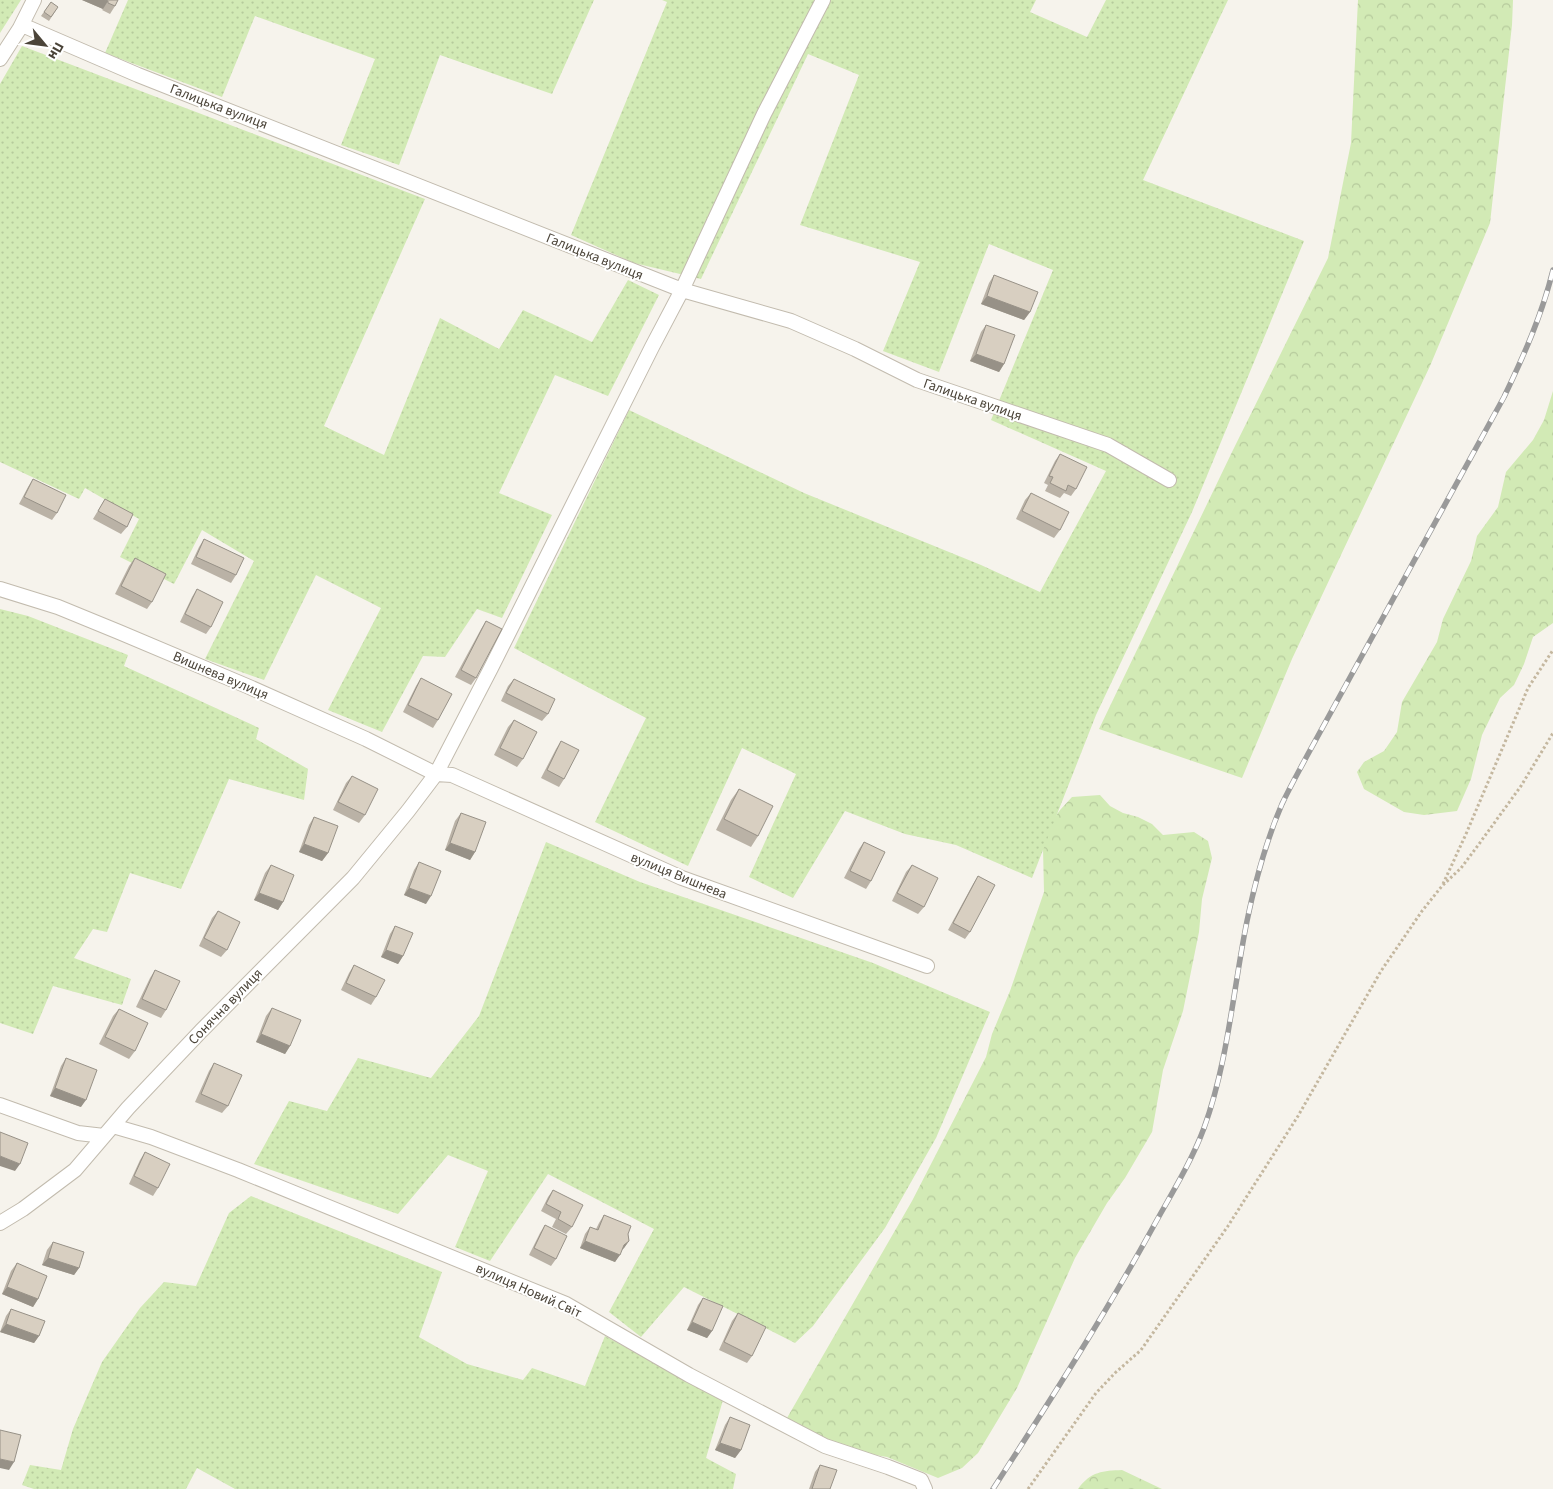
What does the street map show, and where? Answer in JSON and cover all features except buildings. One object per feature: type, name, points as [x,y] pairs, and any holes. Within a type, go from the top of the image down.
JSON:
[{"type":"street","points":[[0,59],[22,24],[34,0]]},
{"type":"street","name":"Сонячна вулиця","points":[[0,1223],[23,1209],[75,1170],[201,1031],[353,878],[436,774],[457,736],[682,290],[764,114],[823,0]]},
{"type":"street","name":"Галицька вулиця","points":[[22,24],[138,74],[682,290],[791,321],[855,349],[917,380],[1108,445],[1169,480]]},
{"type":"street","name":"Вишнева вулиця","points":[[0,589],[58,607],[248,686],[366,739],[436,774]]},
{"type":"street","name":"вулиця Вишнева","points":[[436,774],[452,775],[682,878],[927,966]]},
{"type":"street","name":"вулиця Новий Світ","points":[[0,1106],[78,1133],[109,1131],[151,1138],[238,1170],[566,1304],[689,1375],[825,1446],[888,1466],[921,1480],[925,1489]]},
{"type":"path","points":[[1442,886],[1528,688],[1553,650]]},
{"type":"path","points":[[1028,1489],[1096,1393],[1114,1373],[1142,1350],[1228,1226],[1298,1116],[1381,971],[1422,911],[1442,886],[1461,868],[1521,786],[1553,733]]},
{"type":"green space","points":[[0,0],[21,0],[0,33]]},
{"type":"green space","points":[[128,0],[594,0],[552,94],[440,55],[399,165],[341,145],[375,59],[255,16],[222,97],[105,53]]},
{"type":"green space","points":[[662,0],[1036,0],[1030,12],[1087,37],[1106,0],[1228,0],[1143,180],[1304,241],[1192,512],[1096,715],[1032,878],[956,845],[905,834],[845,811],[793,898],[749,877],[796,774],[742,748],[688,866],[595,822],[646,718],[514,648],[629,410],[804,493],[981,565],[1040,592],[1106,471],[991,420],[1053,270],[989,244],[939,372],[883,351],[920,262],[800,225],[859,75],[808,54],[701,279],[634,263],[571,235],[667,2]]},
{"type":"green space","points":[[1358,0],[1513,0],[1512,25],[1490,223],[1430,366],[1292,659],[1242,778],[1099,729],[1232,452],[1328,258],[1351,143]]},
{"type":"green space","points":[[22,46],[425,199],[324,426],[384,455],[440,318],[499,349],[523,310],[592,342],[628,280],[659,295],[608,396],[555,375],[499,493],[552,515],[502,618],[477,609],[445,657],[423,656],[382,732],[328,710],[381,608],[316,575],[264,680],[205,659],[254,561],[202,530],[174,584],[120,557],[139,519],[85,488],[79,499],[0,462],[0,84]]},
{"type":"green space","points":[[1553,391],[1553,623],[1533,637],[1524,664],[1514,685],[1500,698],[1482,735],[1471,779],[1457,811],[1424,815],[1404,812],[1364,789],[1357,772],[1364,762],[1384,751],[1397,732],[1402,702],[1437,642],[1443,619],[1471,561],[1477,536],[1498,507],[1506,472],[1533,440],[1544,420]]},
{"type":"green space","points":[[0,609],[28,616],[128,655],[124,666],[259,728],[256,739],[308,769],[304,800],[229,779],[181,889],[130,873],[107,932],[93,929],[74,958],[131,979],[122,1005],[53,986],[33,1034],[0,1023]]},
{"type":"green space","points":[[1100,795],[1110,806],[1152,824],[1163,835],[1194,832],[1208,841],[1212,858],[1202,899],[1199,932],[1183,1011],[1163,1070],[1152,1132],[1075,1258],[1017,1388],[978,1453],[962,1468],[938,1478],[887,1457],[825,1446],[791,1424],[787,1418],[912,1201],[986,1057],[992,1034],[1010,991],[1044,892],[1043,848],[1051,823],[1072,797]]},
{"type":"green space","points":[[546,842],[640,882],[873,963],[990,1012],[936,1138],[885,1228],[813,1326],[795,1343],[684,1287],[641,1337],[609,1312],[654,1229],[548,1174],[490,1261],[455,1247],[488,1171],[448,1155],[398,1214],[254,1164],[289,1101],[327,1111],[358,1058],[431,1078],[479,1016]]},
{"type":"green space","points":[[251,1196],[442,1272],[419,1337],[467,1364],[523,1380],[532,1368],[585,1386],[605,1336],[723,1400],[706,1458],[736,1474],[733,1489],[235,1489],[197,1468],[186,1489],[34,1489],[22,1485],[30,1465],[61,1470],[73,1429],[102,1362],[140,1308],[164,1282],[196,1286],[229,1213]]},
{"type":"green space","points":[[1122,1470],[1162,1489],[1078,1489],[1093,1475]]},
{"type":"railway","points":[[993,1489],[1095,1328],[1193,1154],[1204,1128],[1219,1078],[1250,906],[1276,818],[1308,754],[1504,397],[1532,335],[1544,303],[1553,270]]}]
